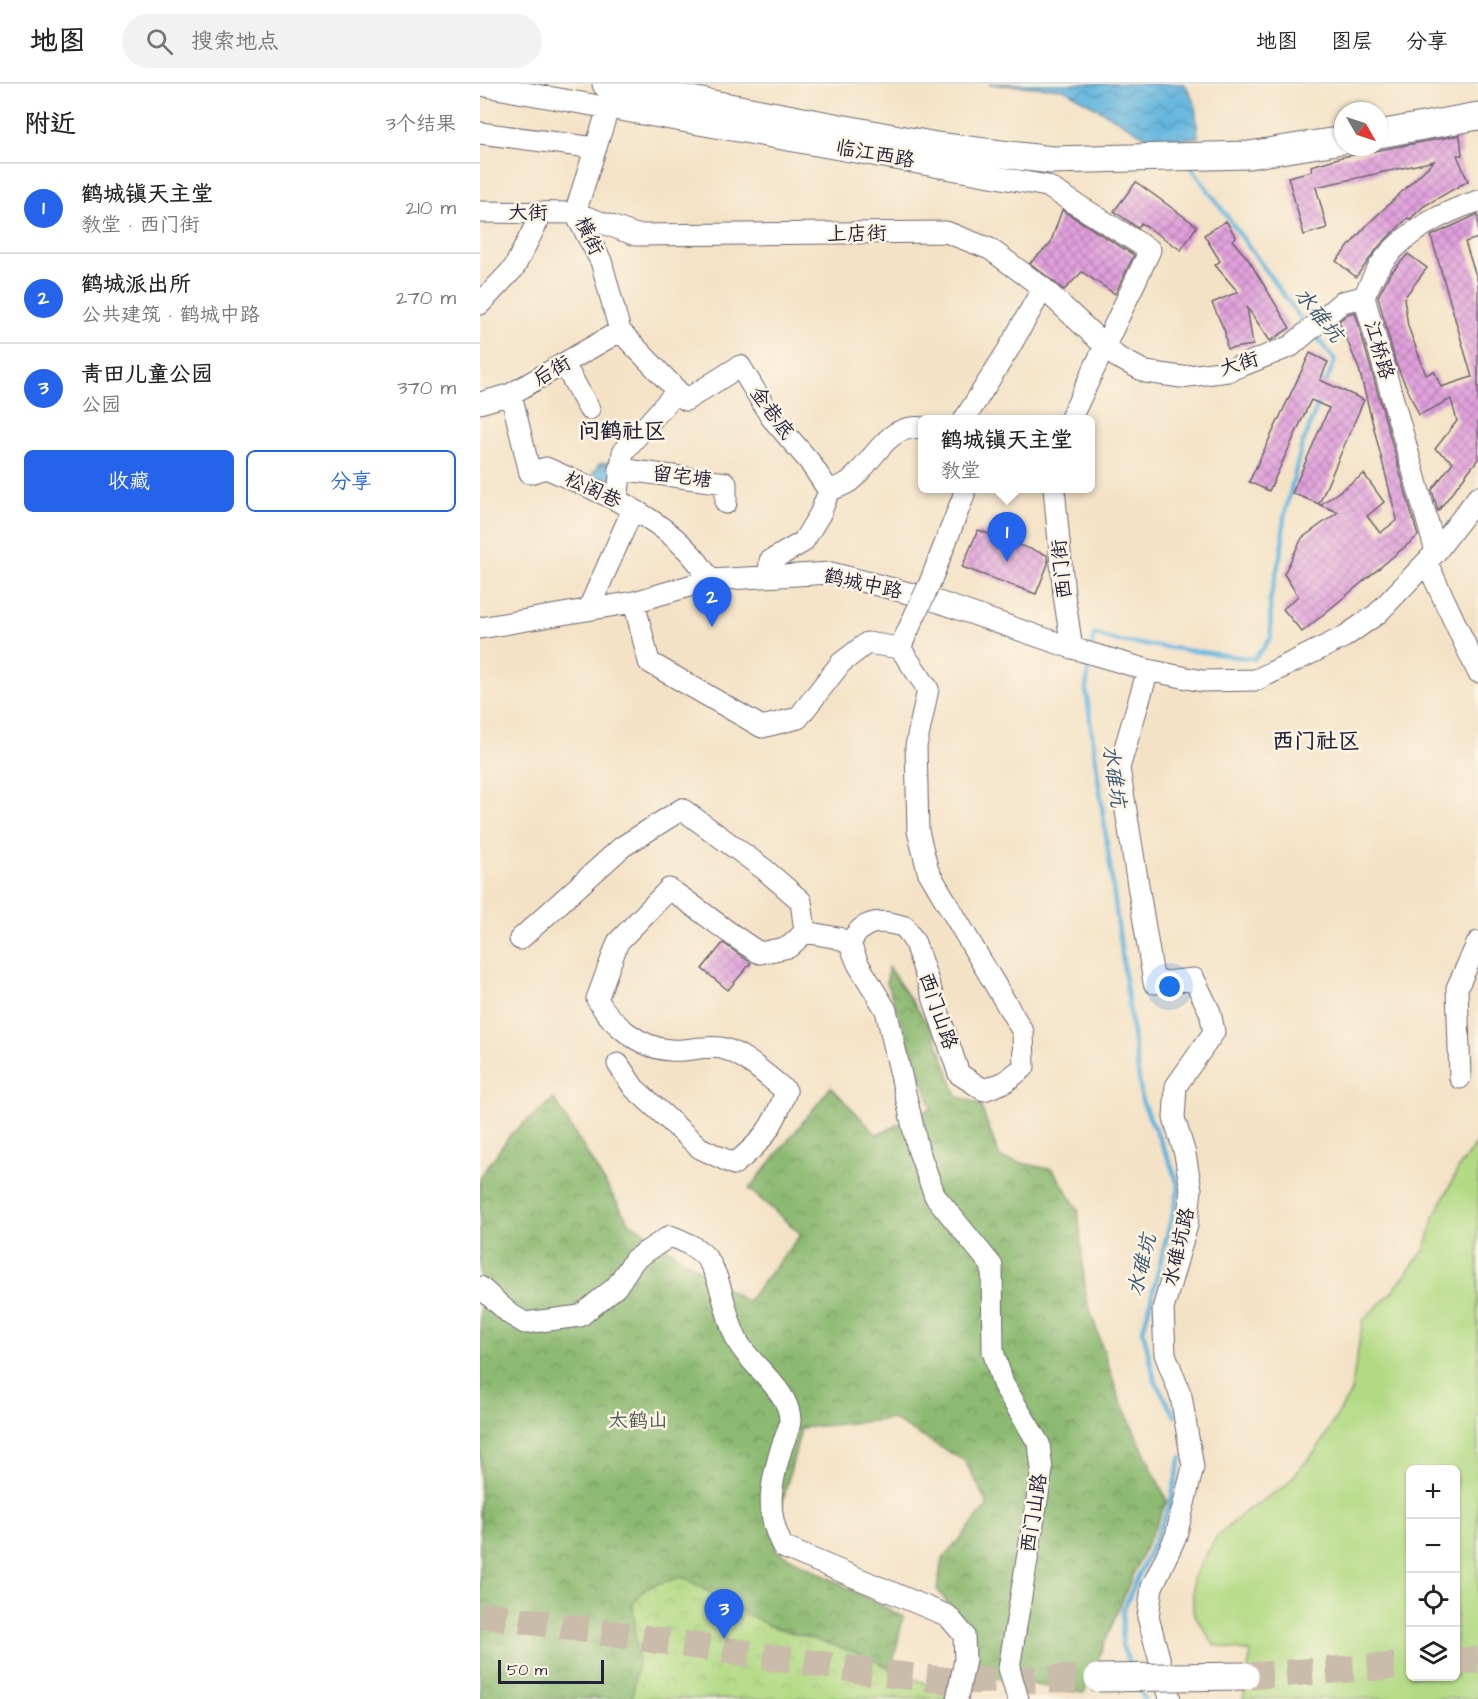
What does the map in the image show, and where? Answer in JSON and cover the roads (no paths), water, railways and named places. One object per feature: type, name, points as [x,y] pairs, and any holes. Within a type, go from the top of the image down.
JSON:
[{"type":"main road","points":[[607,95],[936,146],[1052,160],[1249,154],[1334,141]]},
{"type":"main road","points":[[1388,132],[1478,116]]},
{"type":"main road","points":[[1098,1678],[1245,1676]]},
{"type":"street","name":"临江西路","points":[[480,85],[607,95],[1047,186],[1150,250],[1104,345]]},
{"type":"street","name":"横街","points":[[607,95],[596,148],[575,213],[601,261],[620,331]]},
{"type":"street","points":[[480,133],[596,148]]},
{"type":"street","name":"江桥路","points":[[1478,201],[1449,210],[1409,237],[1382,263],[1364,297],[1431,557],[1478,672]]},
{"type":"street","name":"大街","points":[[480,212],[575,213]]},
{"type":"street","points":[[480,304],[514,268],[542,213]]},
{"type":"street","name":"上店街","points":[[575,213],[636,235],[946,232],[990,249],[1043,288],[1104,345]]},
{"type":"street","points":[[967,415],[1043,288]]},
{"type":"street","name":"大街","points":[[1104,345],[1117,357],[1146,372],[1181,376],[1228,370],[1291,346],[1341,302],[1364,297]]},
{"type":"street","points":[[588,610],[625,504],[619,469],[623,452],[677,391],[620,331]]},
{"type":"street","name":"后街","points":[[480,403],[511,394],[620,331]]},
{"type":"street","points":[[1072,415],[1104,345]]},
{"type":"street","points":[[564,364],[589,409]]},
{"type":"street","name":"金巷底","points":[[677,391],[686,400],[740,366],[771,417],[809,461],[829,491]]},
{"type":"street","name":"松阁巷","points":[[511,394],[530,473],[546,468],[625,504],[675,539],[701,565],[710,580]]},
{"type":"street","points":[[769,575],[770,561],[803,542],[820,514],[829,491],[850,481],[882,442],[912,427],[918,428]]},
{"type":"street","name":"留宅塘","points":[[619,469],[726,483],[726,503]]},
{"type":"street","points":[[634,602],[649,662],[762,727],[798,718],[840,663],[867,643],[900,648],[929,585],[964,493]]},
{"type":"street","name":"西门街","points":[[1054,493],[1064,595],[1085,652]]},
{"type":"street","name":"鹤城中路","points":[[480,628],[634,602],[710,580],[831,573],[924,597],[1085,652],[1148,670],[1202,681],[1256,680],[1344,637],[1377,614],[1431,557],[1478,497]]},
{"type":"street","name":"西门山路","points":[[900,648],[928,689],[916,746],[918,831],[928,871],[1023,1032],[1024,1067],[1005,1082],[984,1090],[959,1074],[915,944],[905,927],[882,920],[863,925],[850,944],[858,964],[886,1010],[918,1149],[935,1196],[992,1266],[993,1351],[1003,1383],[1040,1444],[1041,1470],[1009,1668],[1018,1699]]},
{"type":"street","name":"水碓坑路","points":[[1148,670],[1119,768],[1154,983],[1194,979],[1210,1012],[1214,1032],[1176,1086],[1174,1118],[1185,1154],[1191,1189],[1187,1225],[1164,1309],[1165,1354],[1181,1396],[1189,1427],[1193,1467],[1176,1536],[1152,1587],[1148,1617],[1170,1699]]},
{"type":"street","points":[[520,939],[622,847],[682,809],[764,869],[801,901],[805,932]]},
{"type":"street","points":[[618,1064],[634,1088],[700,1148],[734,1164],[750,1151],[776,1121],[786,1091],[747,1061],[722,1048],[669,1050],[637,1041],[602,1007],[597,999],[618,942],[669,889],[690,902],[731,936],[760,953],[789,947],[805,932]]},
{"type":"street","points":[[805,932],[838,938],[850,944]]},
{"type":"street","points":[[1460,1078],[1457,988],[1478,942]]},
{"type":"street","points":[[480,1287],[510,1314],[525,1323],[550,1322],[580,1316],[616,1287],[635,1259],[670,1236],[682,1240],[708,1260],[738,1342],[760,1371],[778,1387],[790,1419],[775,1470],[770,1503],[773,1528],[783,1547],[948,1616],[964,1635],[965,1660],[957,1699]]},
{"type":"water","points":[[988,84],[1185,84],[1195,104],[1198,137],[1155,142],[1064,89]]},
{"type":"water","points":[[617,461],[611,492],[589,480],[599,464]]},
{"type":"waterway","name":"水碓坑","points":[[1190,165],[1306,326]]},
{"type":"waterway","name":"水碓坑","points":[[1314,334],[1335,360],[1324,388]]},
{"type":"waterway","name":"水碓坑","points":[[1092,647],[1094,634],[1112,640],[1254,659],[1271,638],[1270,600],[1282,548],[1284,517],[1301,448],[1320,399]]},
{"type":"waterway","name":"水碓坑","points":[[1090,658],[1086,689],[1142,1101],[1179,1188],[1143,1331],[1155,1381],[1175,1416]]},
{"type":"waterway","name":"水碓坑","points":[[1132,1669],[1122,1646],[1123,1610],[1169,1508],[1181,1457]]},
{"type":"waterway","name":"水碓坑","points":[[1139,1688],[1144,1699]]},
{"type":"tunnel","points":[[480,1614],[872,1672],[951,1681],[1098,1678]]},
{"type":"tunnel","points":[[1460,1661],[1478,1660]]},
{"type":"tunnel","points":[[1245,1676],[1406,1665]]},
{"type":"place","name":"鹤城镇天主堂","points":[[1007,562]]},
{"type":"place","name":"鹤城派出所","points":[[712,627]]},
{"type":"place","name":"青田儿童公园","points":[[724,1639]]},
{"type":"district","name":"问鹤社区","points":[[622,431]]},
{"type":"district","name":"西门社区","points":[[1316,741]]},
{"type":"park label","name":"太鹤山","points":[[638,1421]]}]
